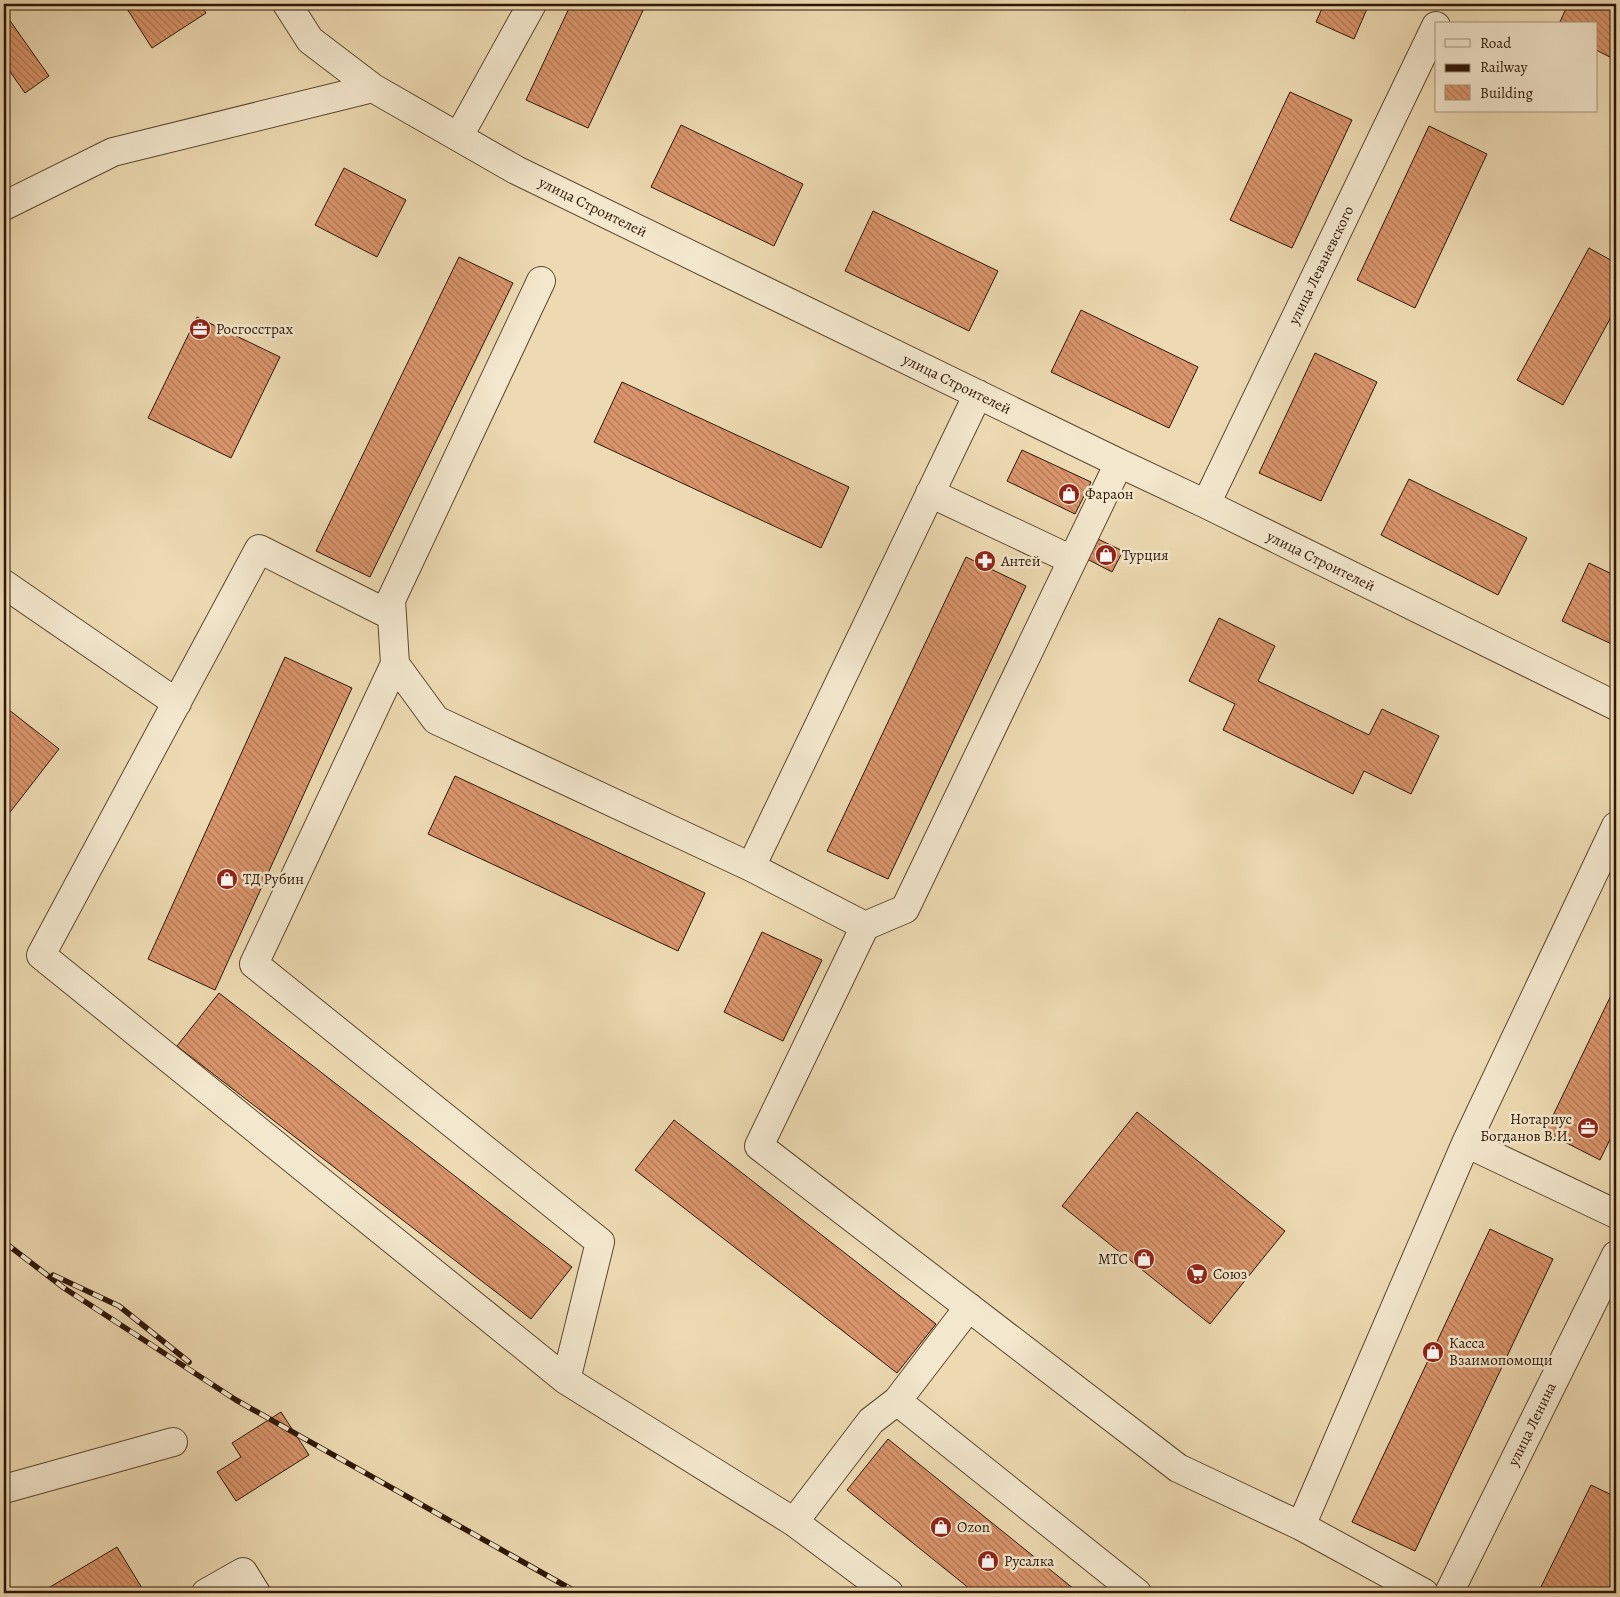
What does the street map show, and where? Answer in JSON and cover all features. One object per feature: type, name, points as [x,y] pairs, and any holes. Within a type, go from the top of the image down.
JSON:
[{"type":"street","name":"улица Строителей","points":[[288,4],[310,40],[373,88],[516,170],[1206,504],[1616,706]]},
{"type":"street","points":[[459,136],[532,4]]},
{"type":"street","name":"улица Леваневского","points":[[1438,22],[1447,4]]},
{"type":"street","name":"улица Леваневского","points":[[1206,504],[1435,29]]},
{"type":"street","points":[[4,206],[113,152],[373,88]]},
{"type":"street","points":[[541,281],[391,600],[395,664],[254,964],[600,1242],[566,1380]]},
{"type":"street","points":[[751,867],[978,394]]},
{"type":"street","points":[[1119,463],[905,909],[865,926],[759,1146],[1178,1468],[1302,1526],[1424,1593]]},
{"type":"street","points":[[930,492],[1072,560]]},
{"type":"street","points":[[392,616],[259,549],[41,955],[566,1380],[794,1522],[889,1593]]},
{"type":"street","points":[[4,584],[176,703]]},
{"type":"street","points":[[395,664],[436,720],[751,867],[865,926]]},
{"type":"street","points":[[1302,1526],[1466,1143],[1616,826]]},
{"type":"street","points":[[1466,1143],[1616,1214]]},
{"type":"street","name":"улица Ленина","points":[[1448,1593],[1616,1255]]},
{"type":"street","points":[[794,1522],[871,1421],[897,1402],[969,1307]]},
{"type":"street","points":[[897,1402],[1137,1593]]},
{"type":"street","points":[[4,1489],[174,1442]]},
{"type":"street","points":[[206,1593],[243,1572],[256,1593]]},
{"type":"building","points":[[124,4],[200,4],[206,13],[152,48]]},
{"type":"building","points":[[571,4],[646,4],[588,128],[526,100]]},
{"type":"building","points":[[1172,4],[1188,4],[1185,10]]},
{"type":"building","points":[[1324,4],[1369,4],[1354,39],[1316,22]]},
{"type":"building","points":[[1568,4],[1616,4],[1616,60],[1598,51],[1598,22],[1560,22]]},
{"type":"building","points":[[6,15],[49,76],[25,93],[4,63],[4,17]]},
{"type":"building","points":[[1290,92],[1352,120],[1292,248],[1230,220]]},
{"type":"building","points":[[681,125],[803,184],[774,246],[651,187]]},
{"type":"building","points":[[1429,126],[1487,154],[1415,308],[1357,280]]},
{"type":"building","points":[[344,168],[406,200],[377,257],[315,225]]},
{"type":"building","points":[[873,211],[998,271],[969,331],[845,271]]},
{"type":"building","points":[[1589,248],[1616,263],[1616,308],[1563,405],[1517,380]]},
{"type":"building","points":[[459,257],[513,283],[370,577],[316,551]]},
{"type":"building","points":[[1081,310],[1198,367],[1169,428],[1051,372]]},
{"type":"building","points":[[197,317],[280,357],[231,458],[148,418]]},
{"type":"building","points":[[1315,353],[1377,382],[1321,501],[1259,473]]},
{"type":"building","points":[[622,382],[849,487],[821,548],[594,442]]},
{"type":"building","points":[[1022,450],[1091,482],[1075,514],[1007,481]]},
{"type":"building","points":[[1409,479],[1527,538],[1498,595],[1381,535]]},
{"type":"building","points":[[1098,539],[1123,551],[1112,572],[1087,559]]},
{"type":"building","points":[[966,557],[1026,586],[888,879],[827,851]]},
{"type":"building","points":[[1589,563],[1616,576],[1616,646],[1562,621]]},
{"type":"building","points":[[1219,618],[1275,646],[1258,681],[1369,735],[1382,709],[1439,736],[1411,794],[1364,771],[1353,794],[1223,730],[1235,704],[1189,681]]},
{"type":"building","points":[[285,657],[352,688],[215,990],[148,959]]},
{"type":"building","points":[[4,706],[59,749],[4,820]]},
{"type":"building","points":[[455,776],[705,893],[678,951],[428,834]]},
{"type":"building","points":[[762,932],[822,960],[783,1041],[724,1012]]},
{"type":"building","points":[[1616,985],[1616,1127],[1600,1160],[1545,1132]]},
{"type":"building","points":[[219,993],[572,1267],[531,1319],[177,1046]]},
{"type":"building","points":[[1137,1112],[1285,1231],[1210,1324],[1062,1206]]},
{"type":"building","points":[[674,1120],[936,1324],[897,1373],[635,1170]]},
{"type":"building","points":[[1490,1229],[1553,1259],[1415,1551],[1352,1522]]},
{"type":"building","points":[[281,1412],[309,1455],[236,1501],[217,1472],[241,1457],[232,1443]]},
{"type":"building","points":[[888,1439],[1079,1593],[975,1593],[847,1490]]},
{"type":"building","points":[[1591,1485],[1616,1497],[1616,1583],[1611,1593],[1538,1593]]},
{"type":"building","points":[[117,1547],[145,1593],[40,1593]]},
{"type":"railway","points":[[4,1242],[64,1288],[236,1400],[578,1593]]},
{"type":"railway","points":[[53,1275],[119,1306],[189,1362]]},
{"type":"place","name":"Росгосстрах","points":[[200,329]]},
{"type":"place","name":"Фараон","points":[[1069,494]]},
{"type":"place","name":"Турция","points":[[1106,555]]},
{"type":"place","name":"Антей","points":[[985,561]]},
{"type":"place","name":"ТД Рубин","points":[[227,879]]},
{"type":"place","name":"Нотариус Богданов В.И.","points":[[1588,1128]]},
{"type":"place","name":"МТС","points":[[1144,1259]]},
{"type":"place","name":"Союз","points":[[1197,1274]]},
{"type":"place","name":"Касса Взаимопомощи","points":[[1433,1352]]},
{"type":"place","name":"Ozon","points":[[941,1527]]},
{"type":"place","name":"Русалка","points":[[988,1561]]}]
